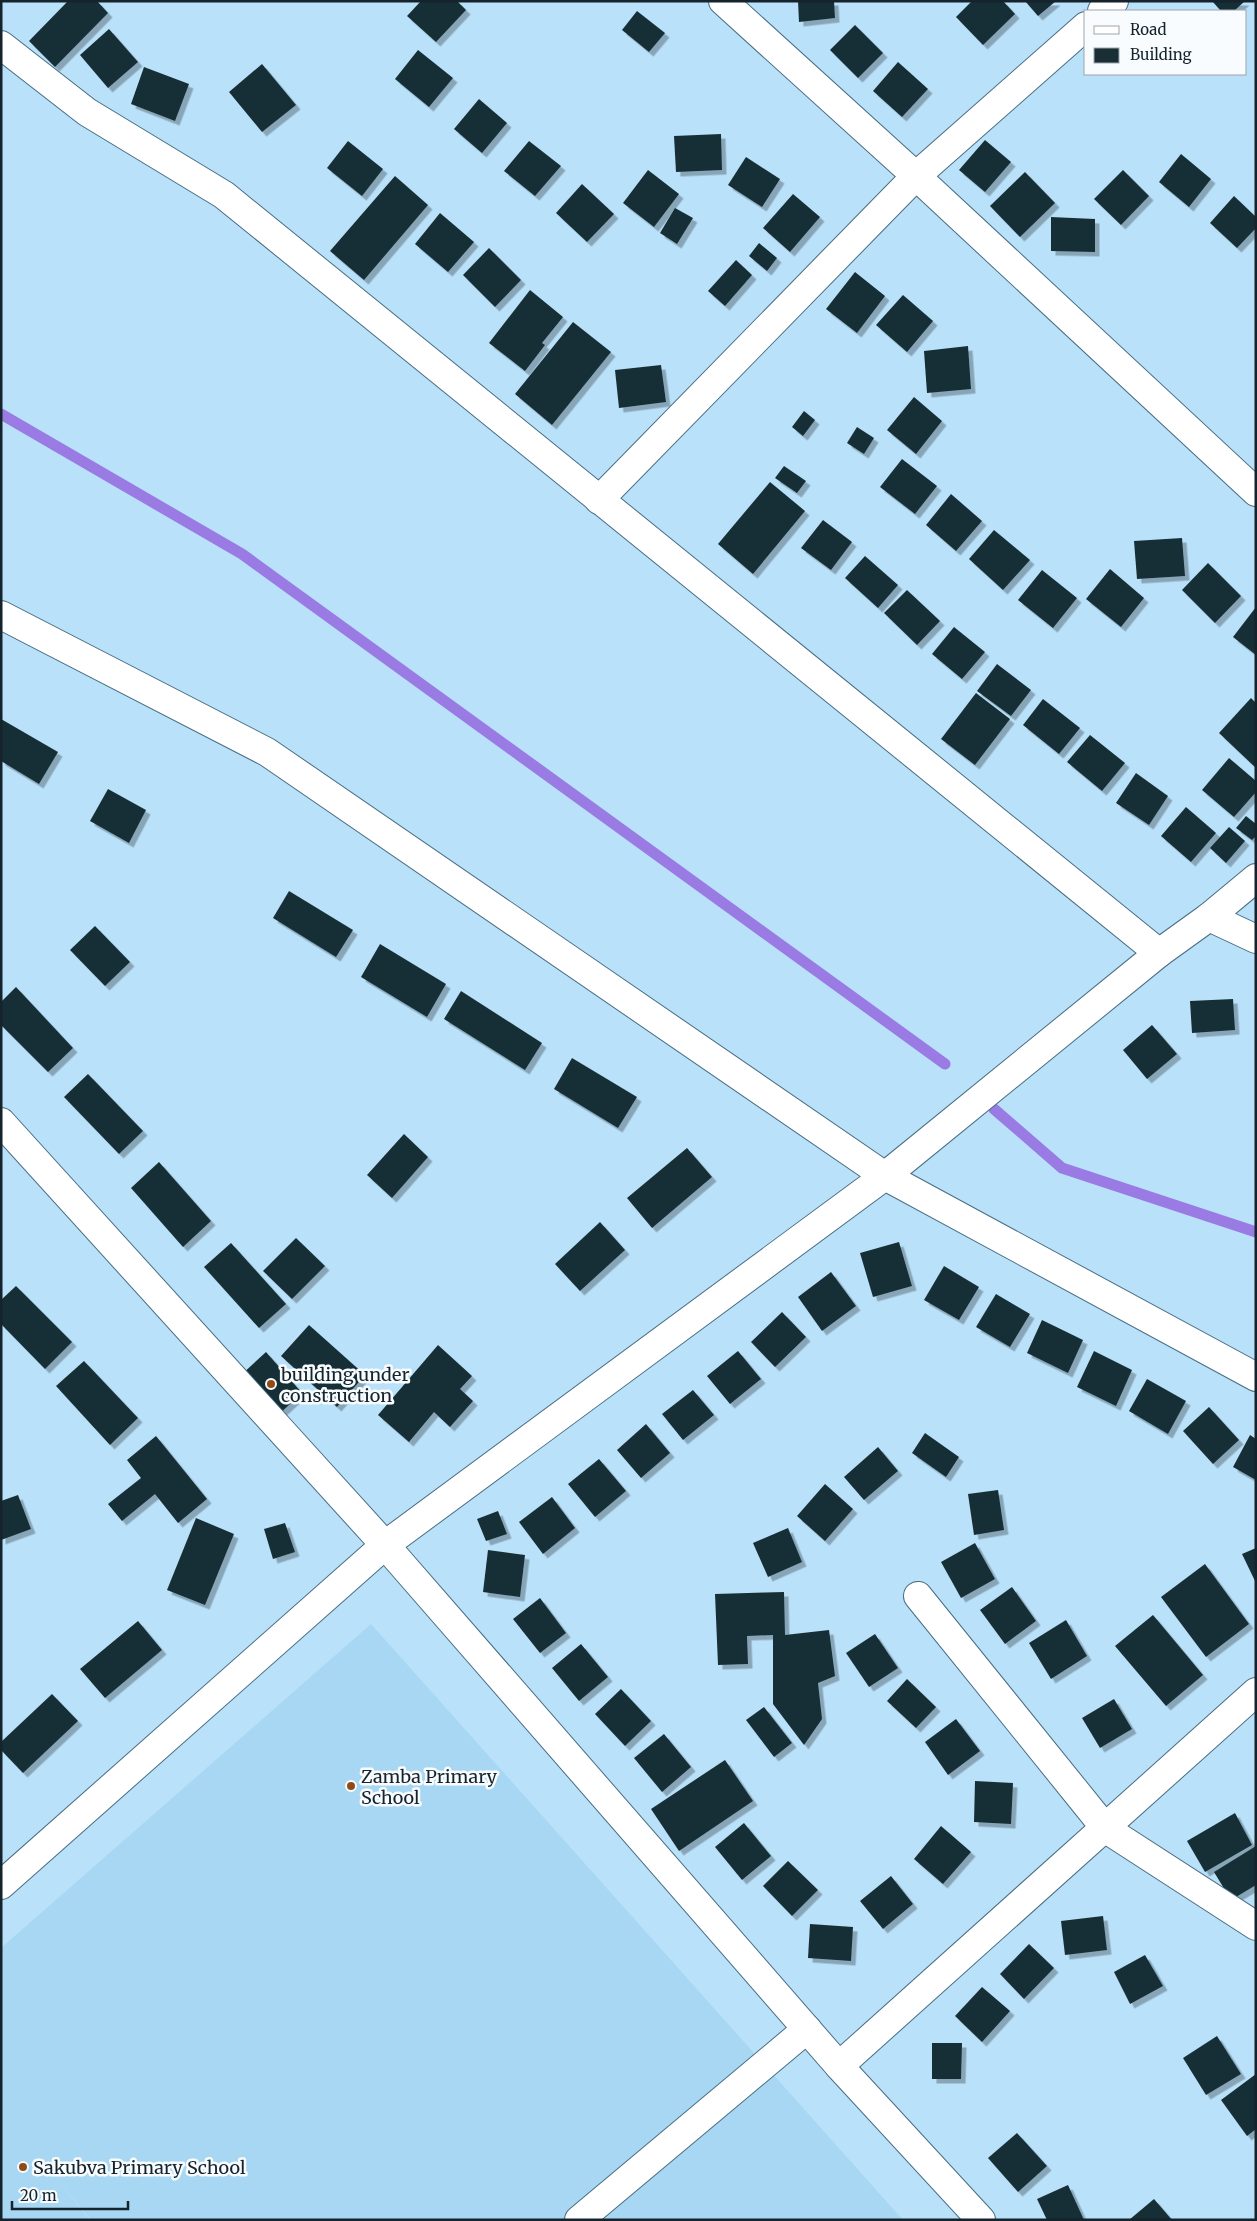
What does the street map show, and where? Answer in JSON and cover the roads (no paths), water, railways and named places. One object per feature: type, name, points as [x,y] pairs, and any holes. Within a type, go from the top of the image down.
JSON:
[{"type":"street","points":[[723,1],[916,176],[1256,492]]},
{"type":"street","points":[[1103,10],[1114,1]]},
{"type":"street","points":[[599,500],[916,176],[1084,28]]},
{"type":"street","points":[[1,45],[87,112],[224,195],[1159,953]]},
{"type":"street","points":[[1,615],[267,752],[885,1176],[1256,1377]]},
{"type":"street","points":[[1,1885],[385,1545],[885,1176],[1159,953],[1209,917],[1256,878]]},
{"type":"street","points":[[1209,917],[1256,939]]},
{"type":"street","points":[[1,1122],[385,1545],[839,2066],[980,2220]]},
{"type":"street","points":[[918,1596],[1106,1829],[1256,1926]]},
{"type":"street","points":[[839,2066],[1106,1829],[1256,1692]]},
{"type":"street","points":[[579,2220],[807,2029]]},
{"type":"waterway","points":[[1,414],[242,554],[945,1064]]},
{"type":"waterway","points":[[994,1109],[1062,1168],[1256,1232]]},
{"type":"place","name":"building under construction","points":[[271,1384]]},
{"type":"place","name":"Zamba Primary School","points":[[351,1786]]},
{"type":"place","name":"Sakubva Primary School","points":[[23,2167]]}]
